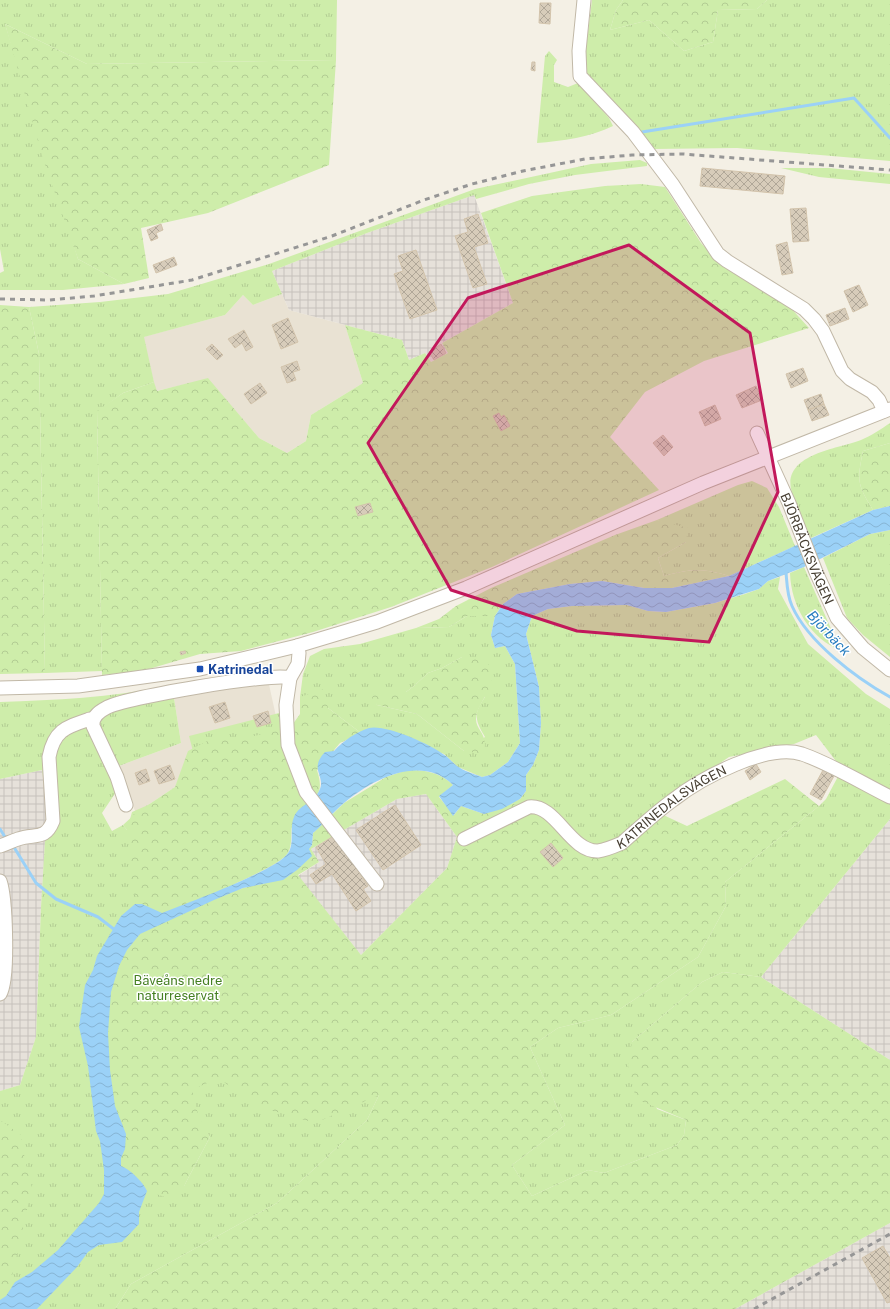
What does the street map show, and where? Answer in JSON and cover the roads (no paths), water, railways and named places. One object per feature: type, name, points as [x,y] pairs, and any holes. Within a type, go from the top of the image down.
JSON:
[{"type":"street","points":[[0,688],[78,686],[200,669],[297,646],[377,622],[442,598],[703,482],[887,410],[872,392],[842,371],[823,331],[804,309],[718,254],[673,184],[633,132],[580,76],[579,51],[584,0]]},
{"type":"street","name":"BJÖRBÄCKSVÄGEN","points":[[758,433],[804,538],[816,572],[837,618],[863,648],[890,670]]},
{"type":"street","points":[[297,646],[299,653],[298,664],[290,678],[286,705],[288,745],[306,792],[377,884]]},
{"type":"street","points":[[126,805],[117,777],[93,726],[93,720],[99,712],[112,705],[154,696],[264,677],[283,676],[290,678]]},
{"type":"street","points":[[0,846],[19,838],[41,836],[50,828],[53,821],[48,757],[51,746],[55,738],[64,729],[90,719],[93,720]]},
{"type":"street","name":"KATRINEDALSVÄGEN","points":[[464,838],[534,806],[543,810],[584,848],[597,851],[613,847],[622,843],[674,799],[730,767],[749,758],[786,751],[802,754],[818,761],[890,797]]},
{"type":"street","points":[[0,882],[3,890],[4,905],[4,977],[3,990],[0,994]]},
{"type":"water","points":[[890,506],[890,530],[870,534],[804,567],[768,581],[759,589],[715,603],[666,612],[648,611],[627,605],[572,606],[548,609],[532,616],[526,634],[539,687],[541,723],[539,750],[533,765],[526,775],[526,791],[520,799],[502,809],[484,814],[461,806],[453,816],[439,796],[453,785],[440,776],[427,771],[397,773],[369,786],[340,807],[313,833],[312,845],[309,849],[312,856],[297,870],[283,880],[243,888],[140,934],[127,950],[119,966],[111,992],[108,1033],[110,1070],[115,1106],[126,1134],[125,1149],[121,1158],[121,1166],[129,1170],[143,1184],[147,1191],[139,1212],[139,1224],[122,1242],[99,1245],[88,1252],[77,1267],[37,1309],[0,1309],[0,1300],[6,1296],[15,1282],[32,1272],[58,1250],[99,1203],[104,1194],[104,1170],[100,1141],[96,1131],[88,1066],[79,1027],[85,985],[93,970],[97,956],[121,916],[135,904],[142,904],[162,913],[230,886],[281,860],[290,849],[292,840],[292,826],[296,813],[317,795],[321,786],[318,768],[320,758],[325,752],[334,751],[350,737],[369,728],[385,729],[418,740],[437,750],[460,768],[482,777],[490,775],[508,762],[520,743],[515,664],[505,646],[495,648],[491,635],[495,616],[503,604],[517,594],[570,584],[602,581],[644,588],[672,588],[729,576],[873,510]]},
{"type":"waterway","points":[[642,132],[854,98],[890,138]]},
{"type":"waterway","name":"Björbäck","points":[[786,572],[790,602],[799,619],[809,633],[834,658],[863,680],[890,697]]},
{"type":"waterway","points":[[0,829],[5,837]]},
{"type":"waterway","points":[[12,844],[36,883],[56,899],[98,917],[115,930]]},
{"type":"railway","points":[[0,299],[49,300],[94,296],[192,280],[332,236],[424,200],[472,184],[523,171],[585,159],[632,155],[683,154],[890,170]]},
{"type":"railway","points":[[754,1309],[890,1234]]},
{"type":"place","name":"Katrinedal","points":[[200,669]]},
{"type":"park label","name":"Bäveåns nedre naturreservat","points":[[178,988]]}]
